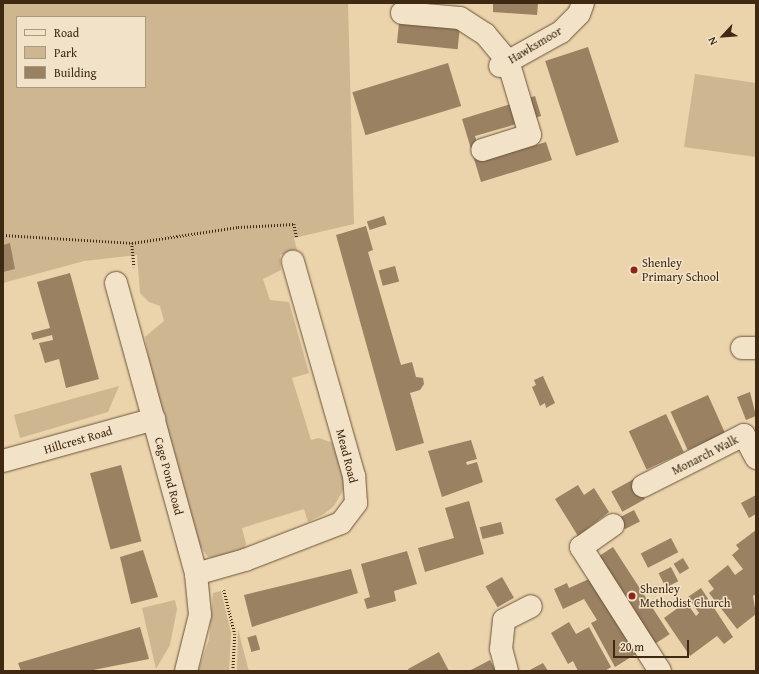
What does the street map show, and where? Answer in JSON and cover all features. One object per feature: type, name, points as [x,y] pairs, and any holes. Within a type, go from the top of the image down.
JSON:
[{"type":"street","name":"Hawksmoor","points":[[504,63],[561,32],[579,14],[583,3]]},
{"type":"street","points":[[402,13],[460,18],[485,34],[504,63],[530,135],[482,150]]},
{"type":"street","name":"Mead Road","points":[[196,574],[219,568],[341,523],[356,502],[354,476],[293,262]]},
{"type":"street","name":"Cage Pond Road","points":[[116,283],[196,574],[200,615],[186,671]]},
{"type":"street","name":"Hillcrest Road","points":[[3,461],[154,419]]},
{"type":"street","name":"Monarch Walk","points":[[643,486],[744,435],[756,458]]},
{"type":"street","points":[[614,525],[581,548],[660,671]]},
{"type":"street","points":[[507,671],[501,649],[504,620],[531,606]]},
{"type":"path","points":[[3,235],[132,243],[238,226],[294,224],[299,248],[293,262]]},
{"type":"path","points":[[219,568],[235,634],[232,671]]},
{"type":"green space","points":[[3,3],[348,3],[354,224],[294,238],[297,250],[280,255],[281,270],[263,279],[270,300],[289,302],[309,373],[292,378],[311,440],[319,438],[333,443],[346,485],[334,506],[324,514],[308,522],[304,509],[242,528],[246,544],[244,550],[218,559],[208,557],[197,542],[151,371],[145,337],[164,321],[160,306],[149,302],[140,293],[137,255],[84,261],[3,283]]},
{"type":"green space","points":[[695,74],[756,83],[756,157],[684,147]]},
{"type":"green space","points":[[119,386],[108,412],[20,438],[14,415]]},
{"type":"green space","points":[[221,591],[231,633],[229,671],[198,671],[209,639],[213,593]]},
{"type":"green space","points":[[175,600],[177,609],[170,645],[156,669],[142,608]]},
{"type":"green space","points":[[238,629],[248,668],[249,671],[237,671]]},
{"type":"building","points":[[493,3],[538,3],[537,15],[493,12]]},
{"type":"building","points":[[399,23],[460,29],[458,49],[397,43]]},
{"type":"building","points":[[588,47],[619,142],[576,156],[545,61]]},
{"type":"building","points":[[448,63],[461,106],[366,135],[352,92]]},
{"type":"building","points":[[535,96],[541,116],[533,119],[526,99]]},
{"type":"building","points":[[514,103],[520,123],[475,136],[482,161],[546,142],[552,160],[481,182],[462,119]]},
{"type":"building","points":[[384,216],[387,225],[370,230],[367,222]]},
{"type":"building","points":[[366,226],[373,250],[368,252],[401,365],[412,362],[416,377],[423,378],[424,384],[420,390],[410,393],[424,443],[396,451],[336,235]]},
{"type":"building","points":[[10,243],[15,269],[3,272],[3,245]]},
{"type":"building","points":[[395,266],[399,281],[383,286],[379,270]]},
{"type":"building","points":[[70,273],[99,379],[66,388],[59,359],[45,363],[39,343],[53,340],[52,335],[33,340],[31,333],[50,328],[37,282]]},
{"type":"building","points":[[543,376],[555,403],[546,408],[545,403],[540,406],[532,387],[536,385],[534,380]]},
{"type":"building","points":[[750,392],[756,416],[746,420],[737,397]]},
{"type":"building","points":[[708,395],[725,433],[688,450],[671,412]]},
{"type":"building","points":[[666,414],[684,452],[647,469],[629,431]]},
{"type":"building","points":[[471,440],[477,459],[466,462],[467,465],[477,462],[483,482],[442,497],[428,451]]},
{"type":"building","points":[[121,465],[141,541],[111,550],[90,473]]},
{"type":"building","points":[[634,479],[645,499],[622,512],[611,492]]},
{"type":"building","points":[[578,485],[584,495],[594,488],[609,512],[578,536],[555,499]]},
{"type":"building","points":[[756,495],[756,514],[749,518],[741,503]]},
{"type":"building","points":[[469,501],[484,554],[425,572],[418,548],[454,538],[445,508]]},
{"type":"building","points":[[634,510],[640,522],[625,529],[619,518]]},
{"type":"building","points":[[501,522],[504,534],[483,539],[480,527]]},
{"type":"building","points":[[756,530],[756,594],[753,596],[756,614],[737,629],[709,593],[714,589],[708,581],[728,565],[735,575],[743,569],[732,555],[739,549],[736,545]]},
{"type":"building","points":[[671,538],[678,552],[648,568],[641,553]]},
{"type":"building","name":"Shenley Methodist Church","points":[[613,547],[670,634],[651,646],[595,559]]},
{"type":"building","points":[[143,550],[158,597],[131,604],[120,557]]},
{"type":"building","points":[[407,551],[417,584],[394,591],[396,601],[367,609],[364,599],[370,597],[361,564]]},
{"type":"building","points":[[683,558],[689,568],[680,574],[674,564]]},
{"type":"building","points":[[671,567],[678,581],[666,588],[659,573]]},
{"type":"building","points":[[351,569],[358,593],[252,627],[244,595]]},
{"type":"building","points":[[502,577],[514,598],[498,607],[486,586]]},
{"type":"building","points":[[589,579],[644,649],[615,667],[591,623],[597,620],[584,599],[563,609],[554,589],[567,583],[569,588]]},
{"type":"building","points":[[701,588],[733,637],[724,644],[717,636],[690,656],[664,618],[686,602],[696,616],[699,613],[688,597]]},
{"type":"building","points":[[569,622],[576,634],[589,627],[611,667],[605,671],[578,671],[573,661],[568,664],[551,633]]},
{"type":"building","points":[[140,627],[149,659],[88,671],[21,671],[18,663]]},
{"type":"building","points":[[256,635],[260,649],[251,652],[247,637]]},
{"type":"building","points":[[439,652],[449,671],[409,671],[408,669]]},
{"type":"building","points":[[490,660],[496,671],[471,670]]},
{"type":"building","points":[[543,663],[548,671],[528,671]]},
{"type":"place","name":"Shenley Primary School","points":[[634,270]]},
{"type":"place","name":"Shenley Methodist Church","points":[[632,596]]}]
